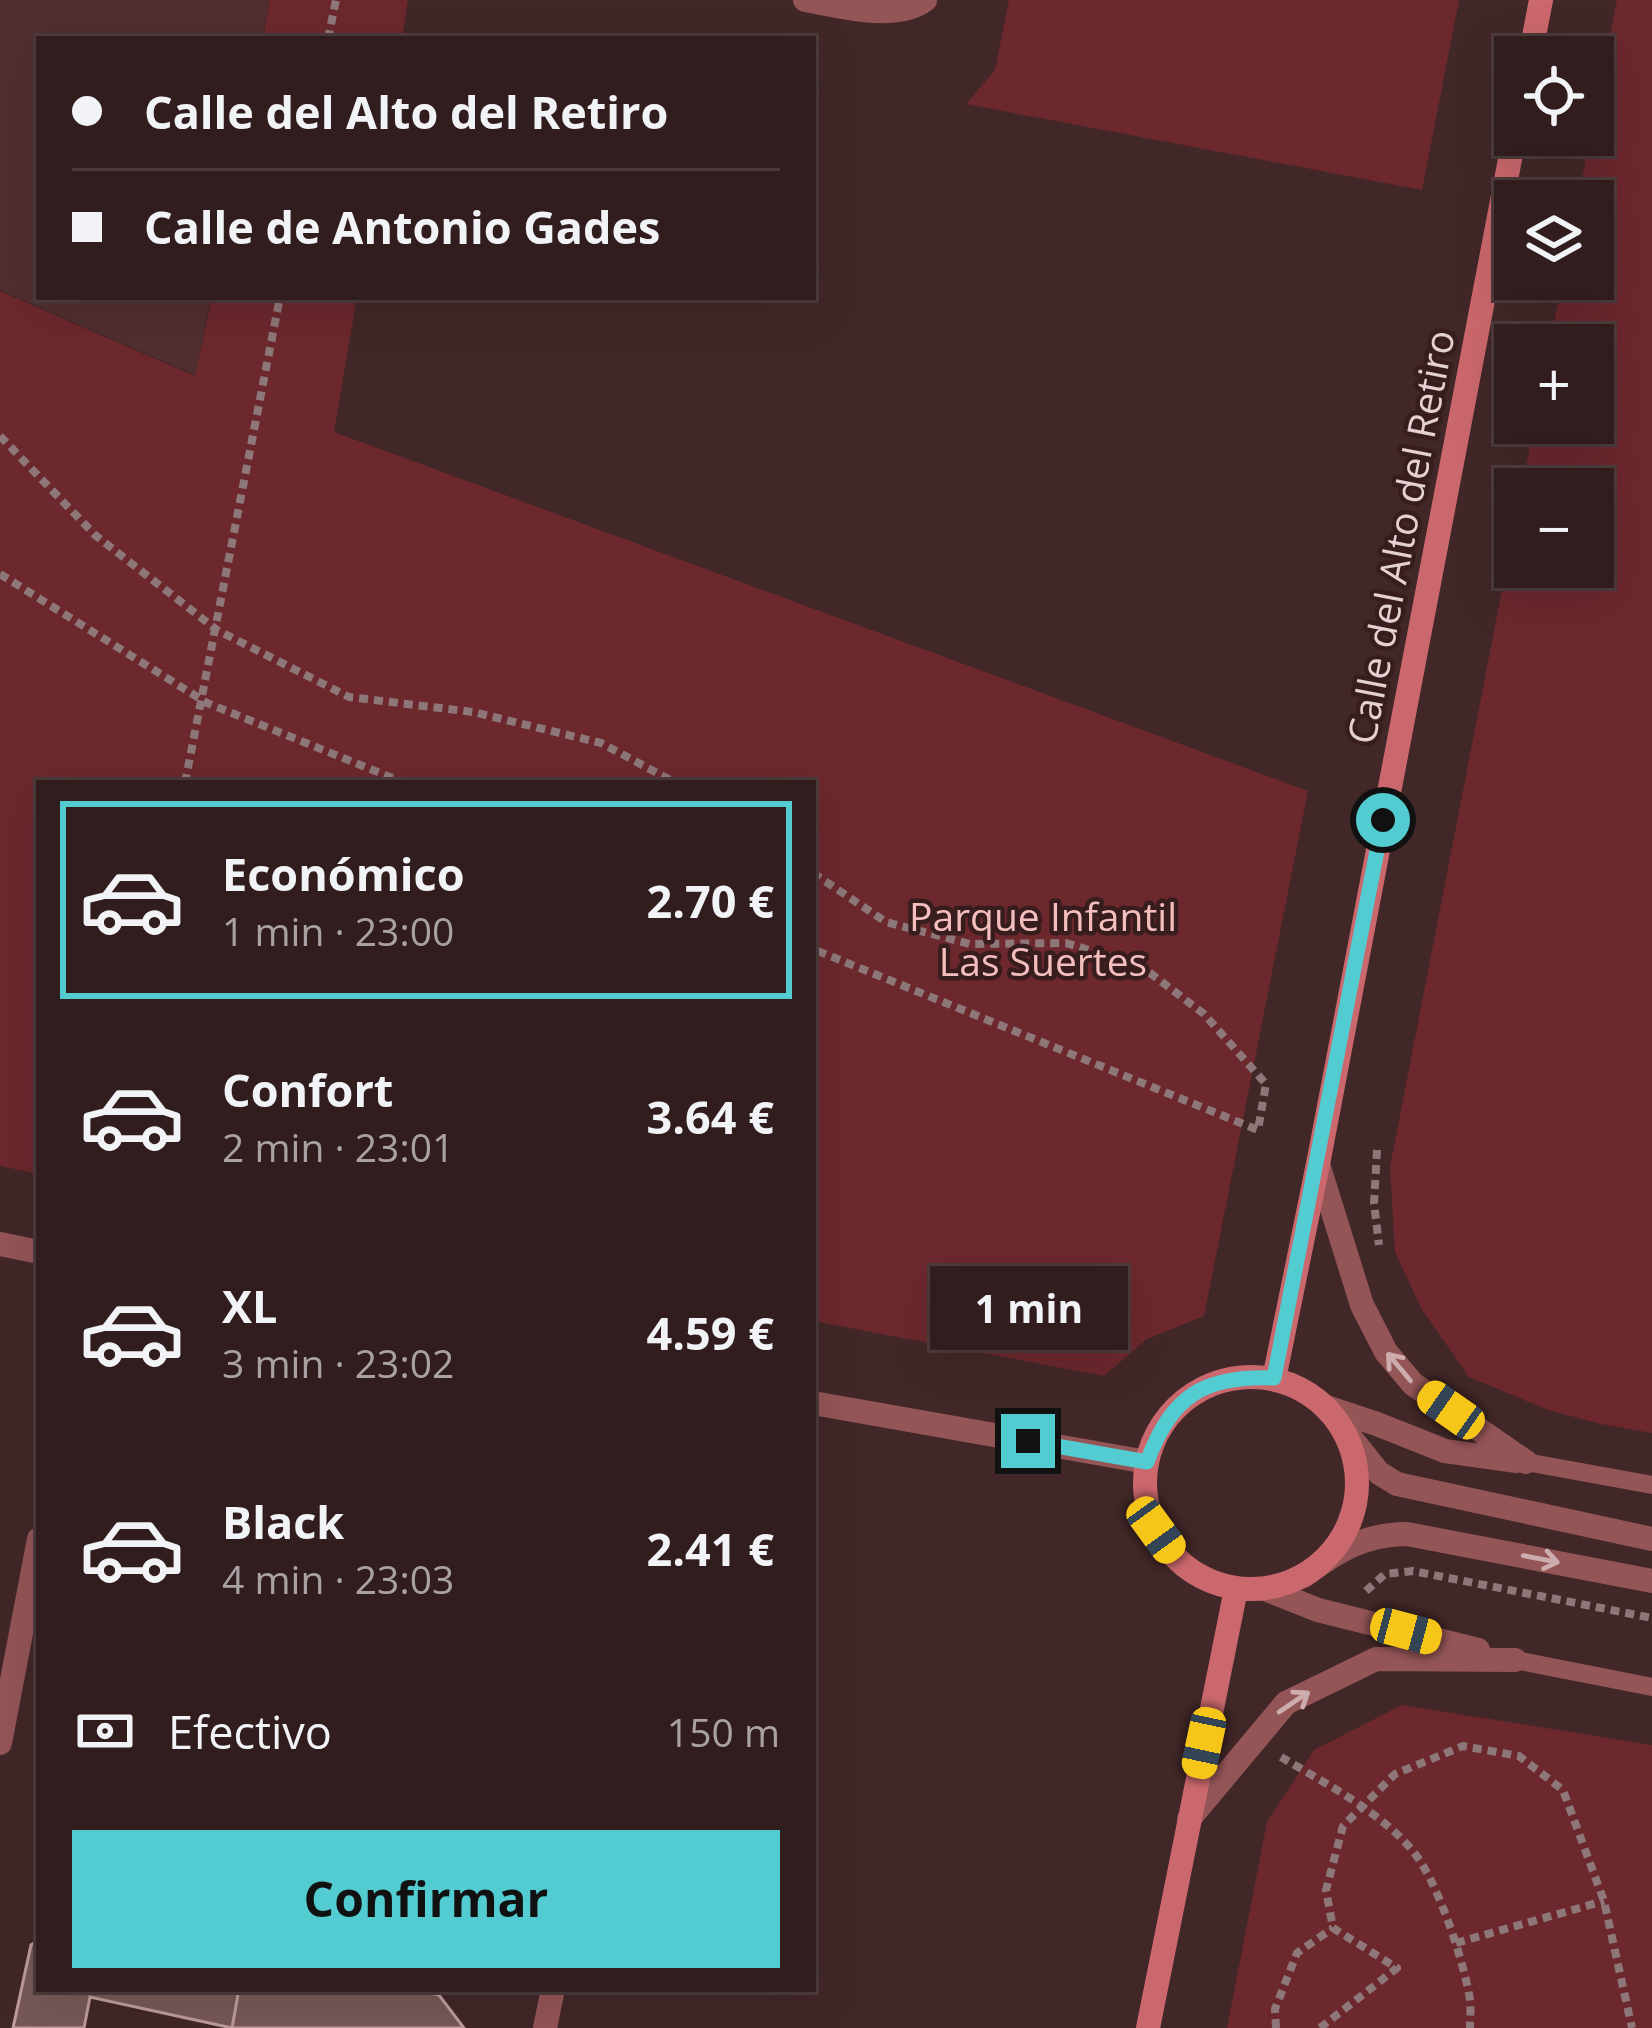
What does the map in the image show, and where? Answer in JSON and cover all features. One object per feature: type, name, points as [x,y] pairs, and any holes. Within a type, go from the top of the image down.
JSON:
[{"type":"main road","points":[[1534,36],[1540,0]]},
{"type":"main road","name":"Calle del Alto del Retiro","points":[[1274,1378],[1511,156]]},
{"type":"main road","points":[[1240,1377],[1274,1378],[1302,1389],[1334,1417],[1355,1458],[1358,1492],[1349,1526],[1331,1554],[1304,1576],[1265,1589],[1236,1589],[1204,1578],[1176,1558],[1156,1530],[1146,1497],[1147,1462],[1158,1431],[1179,1404],[1208,1385],[1240,1377]]},
{"type":"main road","points":[[1148,2028],[1236,1589]]},
{"type":"street","points":[[805,0],[859,10],[901,10],[925,0]]},
{"type":"street","points":[[1318,1164],[1362,1305],[1386,1352],[1413,1384],[1526,1462]]},
{"type":"street","points":[[0,1244],[36,1251]]},
{"type":"street","points":[[816,1404],[1147,1462]]},
{"type":"street","points":[[1334,1417],[1377,1424],[1444,1451],[1526,1462]]},
{"type":"street","points":[[1334,1417],[1379,1473],[1397,1484],[1652,1538]]},
{"type":"street","points":[[1304,1576],[1358,1541],[1391,1534],[1652,1581]]},
{"type":"street","points":[[0,1743],[36,1555]]},
{"type":"street","points":[[1265,1589],[1318,1610],[1516,1660]]},
{"type":"street","points":[[1189,1819],[1286,1702],[1376,1659],[1516,1660]]},
{"type":"street","points":[[545,2028],[552,1992]]},
{"type":"lane","points":[[1526,1462],[1652,1485]]},
{"type":"lane","points":[[1516,1660],[1652,1687]]},
{"type":"path","points":[[329,36],[336,0]]},
{"type":"path","points":[[186,780],[279,300]]},
{"type":"path","points":[[0,436],[95,535],[217,630],[349,697],[473,712],[601,743],[670,780]]},
{"type":"path","points":[[0,574],[202,700],[398,780]]},
{"type":"path","points":[[816,875],[886,922],[970,944],[1066,943],[1141,966],[1204,1014],[1266,1084],[1258,1130],[816,950]]},
{"type":"path","points":[[1377,1150],[1374,1203],[1381,1255]]},
{"type":"path","points":[[1352,1618],[1358,1598],[1385,1574],[1413,1571],[1652,1618]]},
{"type":"path","points":[[1320,2028],[1397,1967],[1333,1928],[1326,1890],[1343,1826],[1395,1774],[1463,1746],[1520,1756],[1563,1790],[1604,1900],[1632,2028]]},
{"type":"path","points":[[1281,1757],[1362,1806],[1414,1851],[1438,1895],[1455,1943],[1470,2000],[1470,2028]]},
{"type":"path","points":[[1455,1943],[1604,1900]]},
{"type":"path","points":[[1276,2028],[1275,2009],[1297,1954],[1333,1928]]},
{"type":"shaded area","points":[[0,0],[270,0],[263,36],[36,36],[36,300],[210,300],[195,375],[0,290]]},
{"type":"green space","points":[[270,0],[408,0],[402,36],[264,36]]},
{"type":"green space","points":[[1009,0],[1459,0],[1422,190],[966,104],[995,70]]},
{"type":"green space","points":[[1617,0],[1652,0],[1652,1433],[1548,1410],[1469,1377],[1421,1308],[1395,1252],[1390,1167],[1502,588],[1614,588],[1614,468],[1526,468],[1530,444],[1614,444],[1614,324],[1554,324],[1558,300],[1614,300],[1614,180],[1582,180],[1586,156],[1614,156],[1614,36],[1610,36]]},
{"type":"green space","name":"Parque Infantil Las Suertes","points":[[0,291],[195,376],[211,300],[356,300],[334,432],[1308,791],[1204,1316],[1147,1339],[1104,1376],[816,1322],[816,780],[36,780],[36,1173],[0,1166]]},
{"type":"green space","points":[[1402,1705],[1652,1745],[1652,2028],[1227,2028],[1267,1822],[1314,1750]]},
{"type":"building","points":[[36,1942],[36,1992],[238,1992],[232,2028],[90,1997],[84,2028],[13,2028],[31,1945]]},
{"type":"building","points":[[238,1992],[426,1992],[439,1995],[464,2028],[232,2028]]},
{"type":"route","points":[[1028,1441],[1147,1462],[1158,1431],[1179,1404],[1208,1385],[1240,1377],[1274,1378],[1383,820]]}]
